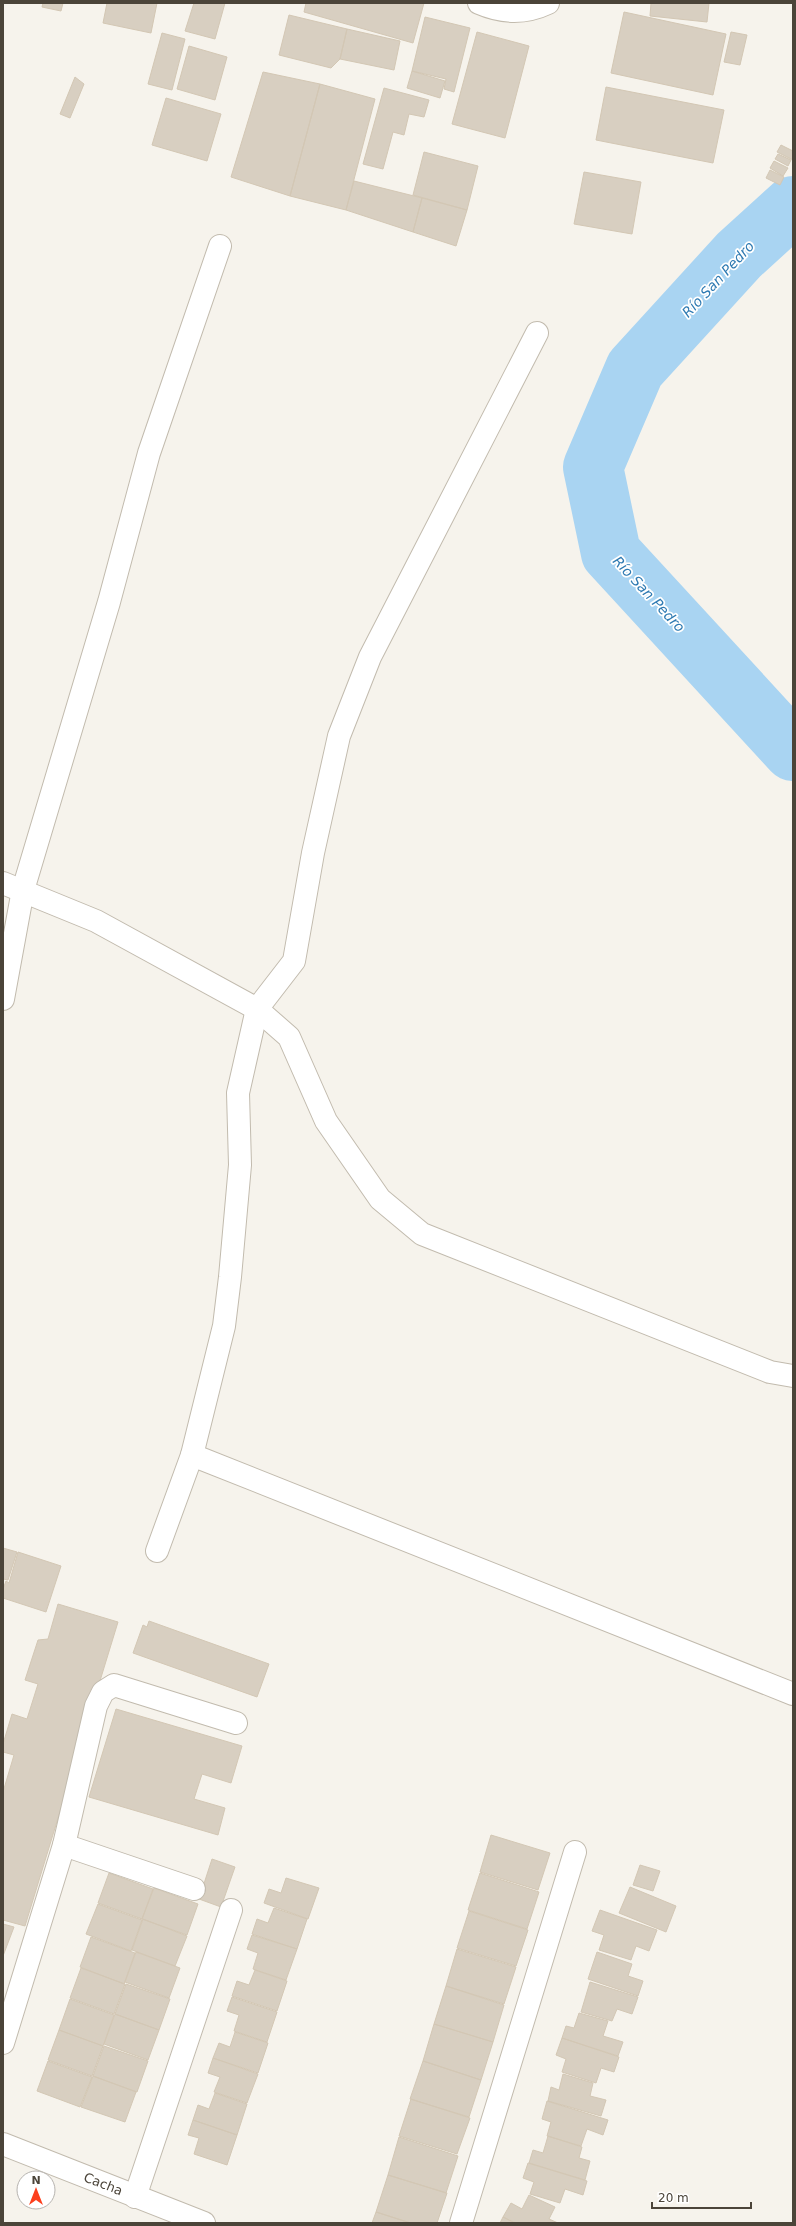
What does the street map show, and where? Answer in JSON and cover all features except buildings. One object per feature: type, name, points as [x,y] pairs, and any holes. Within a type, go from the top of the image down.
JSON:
[{"type":"street","points":[[479,3],[511,12],[535,9],[548,3]]},
{"type":"street","points":[[3,999],[13,886],[109,602],[149,453],[220,246]]},
{"type":"street","points":[[157,1551],[192,1455],[224,1326],[240,1165],[238,1093],[257,1009],[294,961],[313,853],[339,736],[370,657],[536,333]]},
{"type":"street","points":[[13,886],[96,921],[257,1009],[289,1037],[326,1121],[380,1199],[422,1234],[770,1372],[793,1376]]},
{"type":"street","points":[[192,1455],[793,1694]]},
{"type":"street","points":[[3,2043],[64,1845],[96,1706],[102,1692],[114,1685],[236,1723]]},
{"type":"street","points":[[64,1845],[194,1889]]},
{"type":"street","points":[[461,2223],[575,1852]]},
{"type":"street","points":[[135,2197],[231,1910]]},
{"type":"street","name":"Cacha","points":[[3,2144],[204,2223]]},
{"type":"waterway","name":"Río San Pedro","points":[[793,206],[739,255],[635,369],[593,467],[611,553],[793,751]]}]
